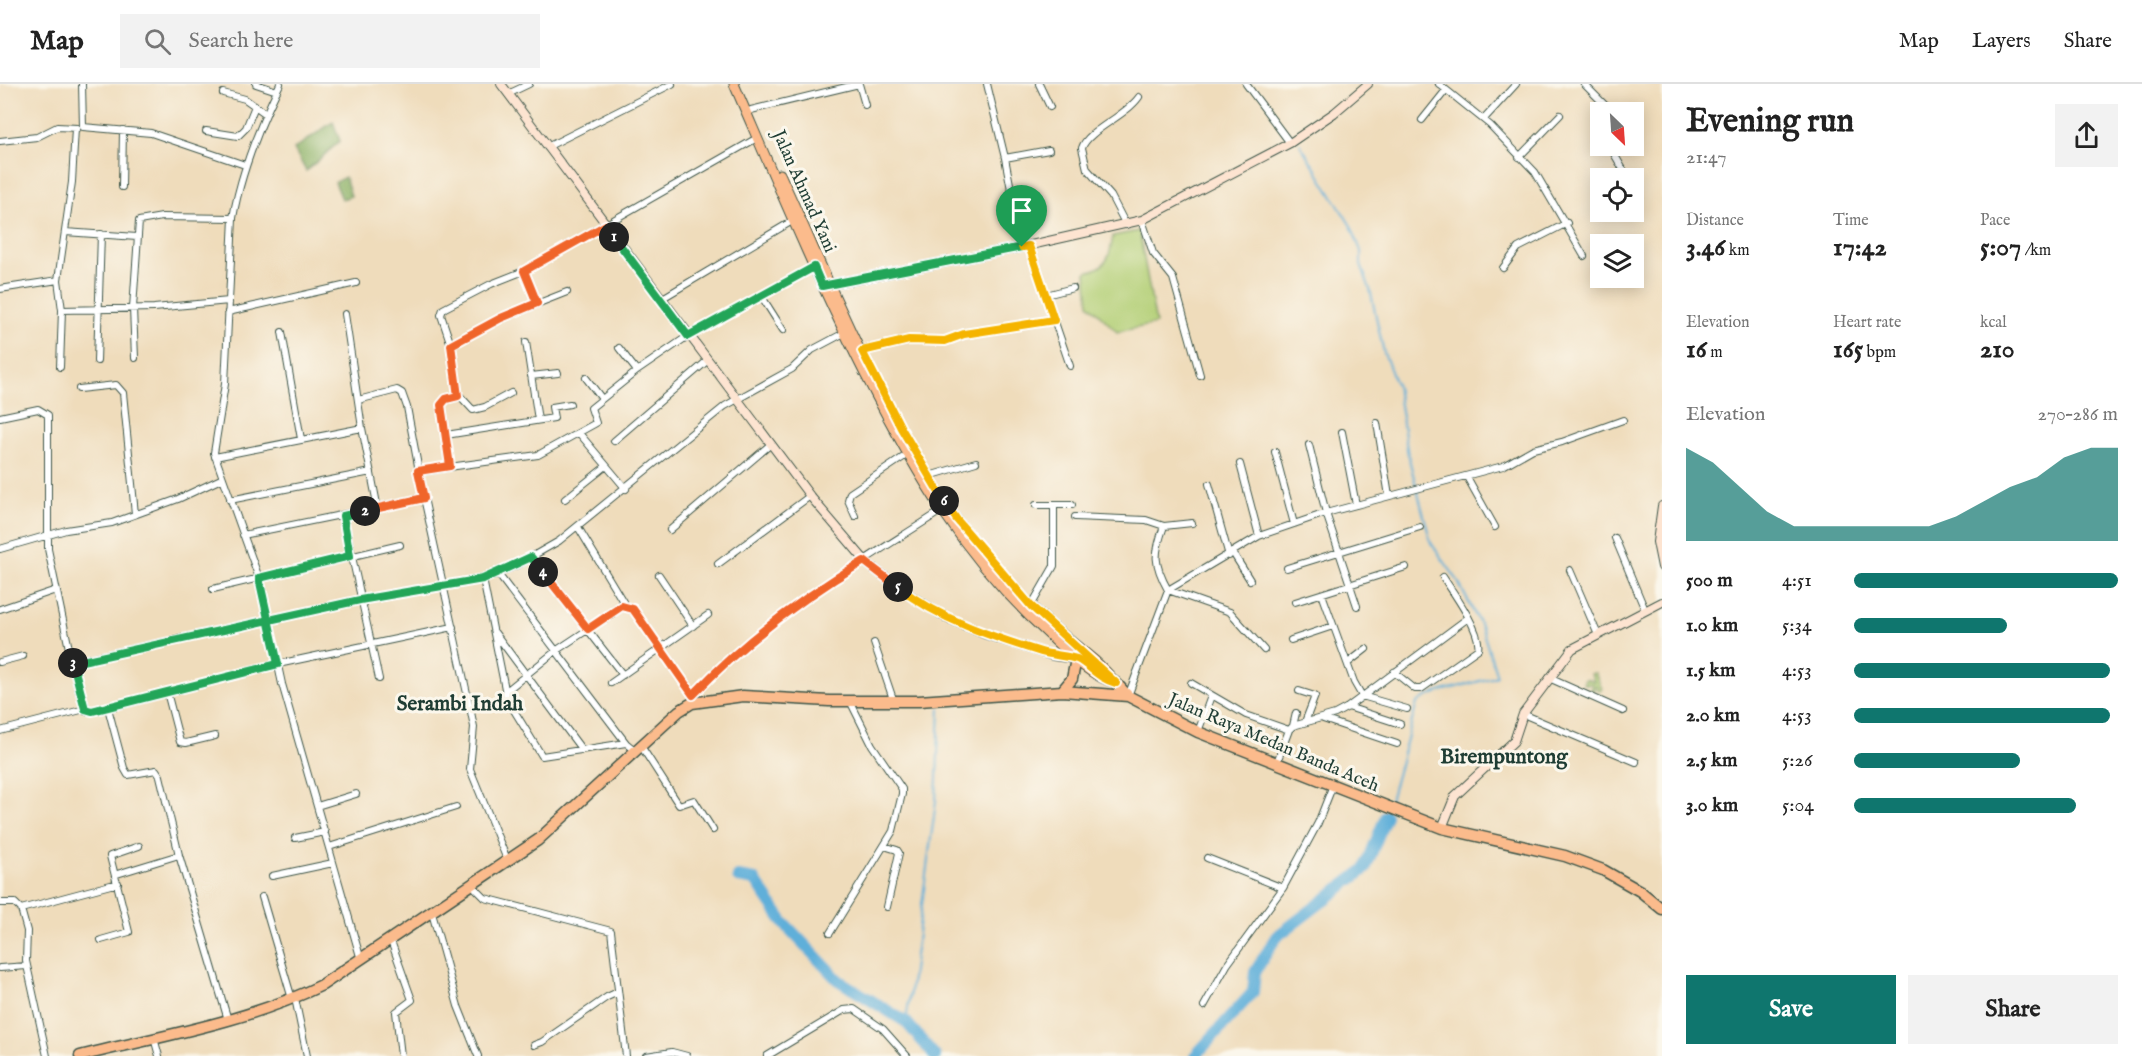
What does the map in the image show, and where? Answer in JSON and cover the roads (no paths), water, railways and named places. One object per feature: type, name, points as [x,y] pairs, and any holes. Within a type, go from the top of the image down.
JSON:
[{"type":"highway","points":[[1062,691],[1072,679],[1076,659]]},
{"type":"highway","name":"Jalan Raya Medan Banda Aceh","points":[[1116,683],[1128,696],[1198,732],[1442,828],[1565,856],[1603,870],[1652,900],[1662,909]]},
{"type":"highway","points":[[81,1056],[228,1020],[293,999],[361,961],[538,840],[692,699],[743,696],[849,700],[963,700],[1062,691],[1128,696]]},
{"type":"main road","name":"Jalan Raya Medan Banda Aceh","points":[[734,84],[814,267],[826,285],[844,333],[941,512],[995,581],[1076,659],[1106,681],[1116,683]]},
{"type":"main road","name":"Jalan Ahmad Yani","points":[[740,84],[826,285],[862,351],[910,453],[929,476],[957,520],[1031,606],[1116,683]]},
{"type":"street","points":[[82,84],[82,127]]},
{"type":"street","points":[[256,84],[279,87],[245,165],[233,218],[225,384],[214,457],[259,578],[278,664],[361,961]]},
{"type":"street","points":[[501,84],[688,336],[810,496],[864,561],[908,594],[945,617],[984,634],[1030,649],[1058,657],[1076,659]]},
{"type":"street","points":[[508,94],[529,84]]},
{"type":"street","points":[[546,147],[672,84]]},
{"type":"street","points":[[751,110],[859,84],[865,105]]},
{"type":"street","points":[[988,84],[1026,247],[1046,295],[1070,366]]},
{"type":"street","points":[[1039,84],[1050,107]]},
{"type":"street","points":[[1246,84],[1294,141]]},
{"type":"street","points":[[826,285],[1026,247],[1142,220],[1294,141],[1334,113],[1368,84]]},
{"type":"street","points":[[1439,84],[1484,119],[1539,178],[1584,256]]},
{"type":"street","points":[[1484,119],[1516,84]]},
{"type":"street","points":[[1584,84],[1602,102]]},
{"type":"street","points":[[1422,120],[1446,90]]},
{"type":"street","points":[[223,93],[245,99],[266,114]]},
{"type":"street","points":[[1126,225],[1111,196],[1087,169],[1082,148],[1087,140],[1121,117],[1139,97]]},
{"type":"street","points":[[206,131],[238,136],[246,128],[255,106]]},
{"type":"street","points":[[1519,157],[1560,115]]},
{"type":"street","points":[[0,141],[37,137],[57,127],[123,130],[164,136],[245,165]]},
{"type":"street","points":[[60,367],[62,310],[58,280],[72,182],[75,128]]},
{"type":"street","points":[[122,187],[123,130]]},
{"type":"street","points":[[458,396],[451,345],[441,315],[443,309],[491,284],[524,271],[757,138]]},
{"type":"street","points":[[1005,158],[1049,150]]},
{"type":"street","points":[[135,358],[133,308],[137,225],[142,219],[233,218]]},
{"type":"street","points":[[661,299],[794,220]]},
{"type":"street","points":[[1142,220],[1154,253],[1173,278],[1200,375]]},
{"type":"street","points":[[1503,268],[1518,248],[1567,223]]},
{"type":"street","points":[[65,232],[137,237]]},
{"type":"street","points":[[98,361],[101,234]]},
{"type":"street","points":[[418,471],[538,455],[597,422],[590,410],[637,371],[688,336],[814,267]]},
{"type":"street","points":[[524,271],[537,303]]},
{"type":"street","points":[[0,289],[58,280]]},
{"type":"street","points":[[228,312],[356,282]]},
{"type":"street","points":[[1046,295],[1073,288]]},
{"type":"street","points":[[451,345],[501,318],[567,292]]},
{"type":"street","points":[[762,297],[783,330]]},
{"type":"street","points":[[62,310],[133,308],[229,301]]},
{"type":"street","points":[[345,314],[362,428],[378,509]]},
{"type":"street","points":[[862,351],[909,340],[945,341],[964,334],[1054,320]]},
{"type":"street","points":[[282,332],[302,439]]},
{"type":"street","points":[[73,662],[360,600],[483,579],[498,574],[531,557],[578,527],[737,398],[792,369],[812,351],[844,333]]},
{"type":"street","points":[[526,342],[538,420]]},
{"type":"street","points":[[619,348],[637,371]]},
{"type":"street","points":[[614,441],[707,360]]},
{"type":"street","points":[[531,376],[558,373]]},
{"type":"street","points":[[586,378],[602,399]]},
{"type":"street","points":[[79,389],[116,385],[123,393],[135,514]]},
{"type":"street","points":[[358,400],[397,390],[402,393],[407,407],[418,471],[474,727],[470,769],[508,862]]},
{"type":"street","points":[[458,396],[462,397],[469,409],[473,410],[485,407],[511,393]]},
{"type":"street","points":[[450,466],[442,403],[458,396]]},
{"type":"street","points":[[446,435],[554,418],[552,407],[570,404]]},
{"type":"street","points":[[0,417],[38,410],[48,416],[46,535],[56,590],[85,709]]},
{"type":"street","points":[[1128,696],[1168,590],[1259,536],[1326,513],[1511,464],[1533,448],[1562,442],[1623,420]]},
{"type":"street","points":[[1377,423],[1389,496]]},
{"type":"street","points":[[214,457],[362,428]]},
{"type":"street","points":[[1342,432],[1356,505]]},
{"type":"street","points":[[579,433],[605,467],[626,489]]},
{"type":"street","points":[[670,530],[771,444]]},
{"type":"street","points":[[1309,445],[1326,513],[1357,606]]},
{"type":"street","points":[[1275,452],[1294,524]]},
{"type":"street","points":[[855,516],[848,500],[850,493],[910,453]]},
{"type":"street","points":[[929,476],[976,462]]},
{"type":"street","points":[[1240,464],[1259,536]]},
{"type":"street","points":[[565,499],[605,467]]},
{"type":"street","points":[[230,500],[371,472]]},
{"type":"street","points":[[1467,477],[1495,527]]},
{"type":"street","points":[[0,549],[46,535],[112,523],[178,499],[222,479]]},
{"type":"street","points":[[1209,484],[1231,554],[1250,580]]},
{"type":"street","points":[[717,564],[810,496]]},
{"type":"street","points":[[243,535],[424,498]]},
{"type":"street","points":[[1036,504],[1072,505]]},
{"type":"street","points":[[1031,606],[1054,566],[1054,505]]},
{"type":"street","points":[[1662,506],[1658,554],[1662,567]]},
{"type":"street","points":[[578,527],[625,605],[636,613],[692,699],[728,658],[753,637],[864,561],[941,512]]},
{"type":"street","points":[[343,516],[379,679]]},
{"type":"street","points":[[1075,517],[1146,520],[1164,525],[1192,523]]},
{"type":"street","points":[[1164,525],[1155,556],[1158,571],[1168,590],[1230,612],[1264,650]]},
{"type":"street","points":[[1287,568],[1420,526]]},
{"type":"street","points":[[1615,537],[1645,610]]},
{"type":"street","points":[[213,589],[400,545]]},
{"type":"street","points":[[531,557],[623,675]]},
{"type":"street","points":[[1295,602],[1406,567]]},
{"type":"street","points":[[1570,570],[1598,635]]},
{"type":"street","points":[[498,574],[626,743],[638,749],[679,806],[694,800],[713,830]]},
{"type":"street","points":[[659,575],[693,626]]},
{"type":"street","points":[[1394,672],[1415,688],[1421,689],[1478,649],[1479,643],[1468,618],[1443,577]]},
{"type":"street","points":[[483,579],[506,696],[542,756],[626,743]]},
{"type":"street","points":[[0,609],[56,590]]},
{"type":"street","points":[[1322,594],[1362,696]]},
{"type":"street","points":[[470,707],[506,696],[526,674],[557,650],[625,605]]},
{"type":"street","points":[[1442,828],[1455,796],[1514,741],[1523,714],[1574,646],[1645,610],[1661,605]]},
{"type":"street","points":[[611,682],[708,615]]},
{"type":"street","points":[[1191,683],[1246,715],[1291,728],[1305,722],[1322,719],[1348,707],[1468,618]]},
{"type":"street","points":[[1292,640],[1333,626]]},
{"type":"street","points":[[0,731],[85,709],[92,711],[108,708],[278,664],[453,627]]},
{"type":"street","points":[[492,629],[582,750]]},
{"type":"street","points":[[874,643],[894,699]]},
{"type":"street","points":[[1348,663],[1366,649]]},
{"type":"street","points":[[0,662],[23,656]]},
{"type":"street","points":[[1549,678],[1565,688],[1623,711]]},
{"type":"street","points":[[1299,691],[1315,696],[1305,722]]},
{"type":"street","points":[[167,692],[180,742],[186,743],[215,736]]},
{"type":"street","points":[[1198,732],[1211,696]]},
{"type":"street","points":[[1362,696],[1407,708]]},
{"type":"street","points":[[830,933],[884,846],[900,810],[902,789],[872,745],[849,700]]},
{"type":"street","points":[[1348,707],[1400,724]]},
{"type":"street","points":[[108,708],[124,768],[128,775],[158,772],[179,855],[228,1020]]},
{"type":"street","points":[[1277,762],[1296,713]]},
{"type":"street","points":[[1523,714],[1636,762]]},
{"type":"street","points":[[1322,719],[1396,744]]},
{"type":"street","points":[[1204,1006],[1227,965],[1258,919],[1283,888],[1318,823],[1333,785]]},
{"type":"street","points":[[317,806],[356,794]]},
{"type":"street","points":[[329,847],[456,807]]},
{"type":"street","points":[[295,837],[325,832]]},
{"type":"street","points":[[101,939],[129,932],[111,855],[139,846]]},
{"type":"street","points":[[884,846],[897,850],[899,853],[887,907]]},
{"type":"street","points":[[117,874],[179,855]]},
{"type":"street","points":[[1207,858],[1283,888]]},
{"type":"street","points":[[272,876],[333,863]]},
{"type":"street","points":[[21,909],[118,883]]},
{"type":"street","points":[[472,886],[485,898],[608,929],[615,950],[626,1056]]},
{"type":"street","points":[[262,897],[293,999],[307,1056]]},
{"type":"street","points":[[0,903],[15,903],[21,909],[28,936],[27,966],[47,1056]]},
{"type":"street","points":[[432,914],[458,1006],[478,1056]]},
{"type":"street","points":[[391,941],[412,1000],[396,1012],[401,1056]]},
{"type":"street","points":[[0,968],[27,966]]},
{"type":"street","points":[[534,1045],[618,992]]},
{"type":"street","points":[[767,1056],[844,1010],[854,1009],[883,1029],[907,1056]]},
{"type":"street","points":[[154,1038],[159,1056]]},
{"type":"street","points":[[646,1056],[672,1052],[687,1056]]},
{"type":"waterway","points":[[1300,144],[1351,226],[1361,251],[1361,265],[1370,289],[1384,353],[1397,387],[1408,455],[1431,543],[1456,578],[1481,626],[1497,676],[1433,694],[1417,703],[1389,804]]},
{"type":"waterway","points":[[906,1022],[936,801],[940,709]]},
{"type":"waterway","points":[[1386,816],[1388,809]]},
{"type":"waterway","points":[[1195,1056],[1253,992],[1255,972],[1276,937],[1365,869],[1386,816]]},
{"type":"waterway","points":[[738,877],[755,880],[784,923],[838,980],[906,1022],[935,1056]]},
{"type":"district","name":"Serambi Indah","points":[[460,703]]},
{"type":"district","name":"Birempuntong","points":[[1504,756]]}]
